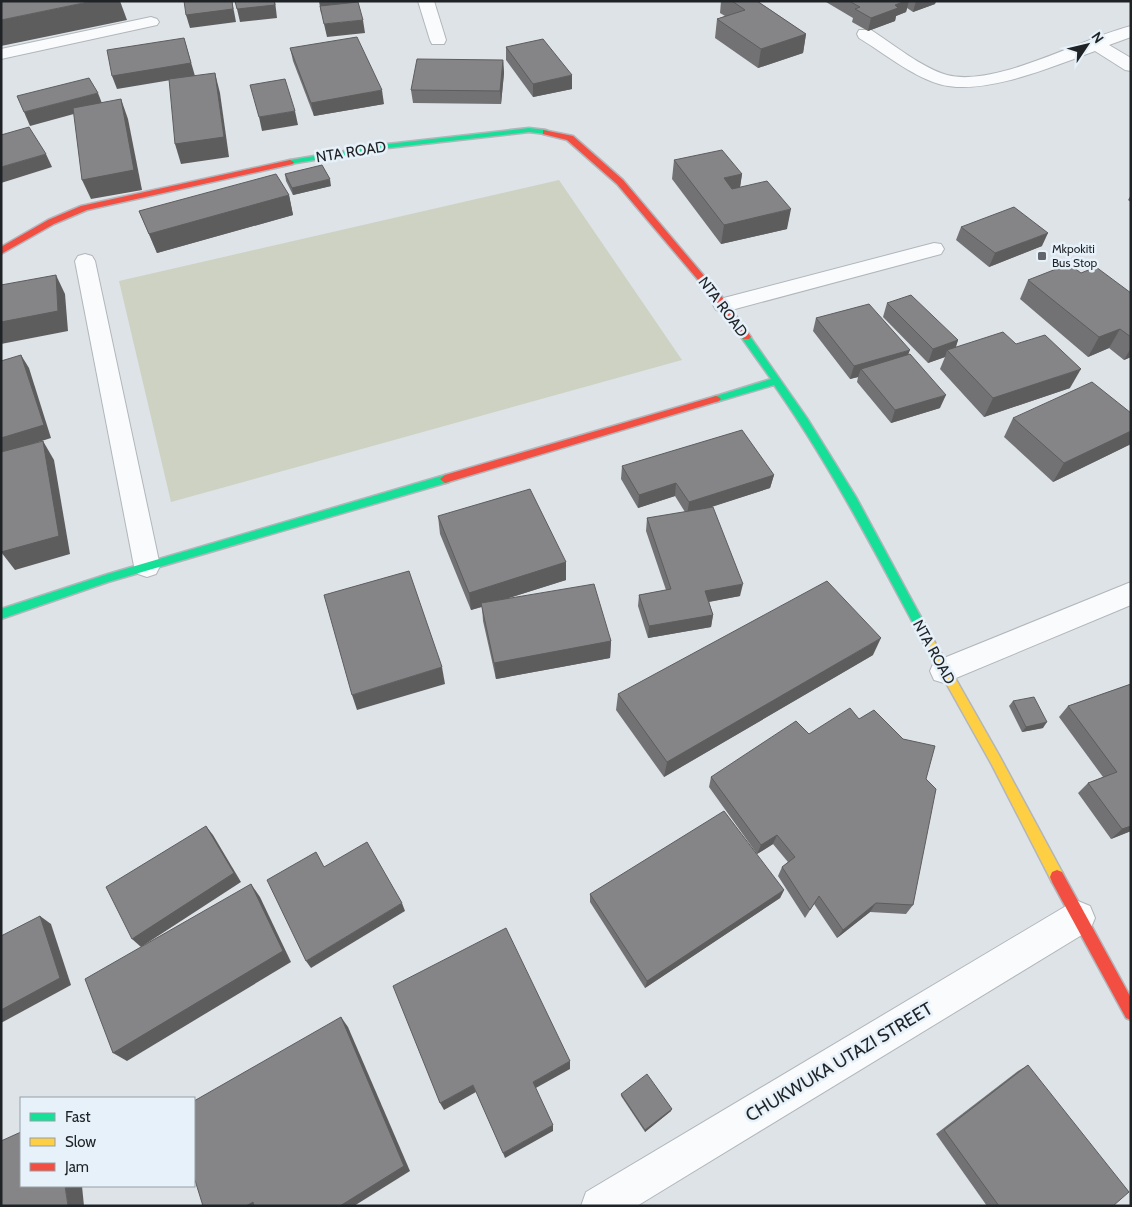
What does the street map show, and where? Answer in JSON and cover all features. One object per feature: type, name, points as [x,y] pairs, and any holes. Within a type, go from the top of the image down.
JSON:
[{"type":"street","points":[[426,1],[438,40]]},
{"type":"street","points":[[1,54],[151,22]]},
{"type":"street","points":[[865,34],[935,77],[955,82],[972,83],[992,79],[1131,31]]},
{"type":"street","points":[[1096,44],[1131,66]]},
{"type":"street","name":"NTA ROAD","points":[[1,251],[51,222],[84,208],[254,169],[388,146],[536,130],[570,138],[620,182],[724,305],[804,420],[852,500],[944,671],[996,761],[1078,918],[1131,1013]]},
{"type":"street","points":[[724,305],[934,249]]},
{"type":"street","points":[[85,261],[147,566]]},
{"type":"street","points":[[1,614],[147,566],[776,381]]},
{"type":"street","points":[[944,671],[1131,593]]},
{"type":"street","name":"CHUKWUKA UTAZI STREET","points":[[600,1206],[1078,918]]},
{"type":"green space","points":[[559,180],[682,360],[171,502],[119,281]]},
{"type":"building","points":[[1,1],[93,1],[1,20]]},
{"type":"building","points":[[184,1],[232,1],[233,9],[186,15]]},
{"type":"building","points":[[235,1],[274,1],[275,5],[237,9]]},
{"type":"building","points":[[732,1],[757,1],[806,34],[761,49],[717,19],[745,10]]},
{"type":"building","points":[[849,1],[905,1],[895,5],[898,8],[871,18],[855,9],[860,7]]},
{"type":"building","points":[[358,2],[363,20],[324,24],[320,6]]},
{"type":"building","points":[[357,37],[382,90],[311,103],[290,48]]},
{"type":"building","points":[[184,38],[191,63],[112,76],[107,50]]},
{"type":"building","points":[[543,39],[572,75],[533,84],[506,47]]},
{"type":"building","points":[[417,59],[503,60],[500,91],[411,90]]},
{"type":"building","points":[[215,73],[224,137],[175,144],[169,79]]},
{"type":"building","points":[[89,78],[98,93],[24,112],[17,96]]},
{"type":"building","points":[[285,79],[295,111],[259,117],[250,85]]},
{"type":"building","points":[[121,99],[134,170],[82,180],[73,108]]},
{"type":"building","points":[[29,127],[46,154],[1,167],[1,135]]},
{"type":"building","points":[[722,150],[742,174],[724,178],[732,189],[767,181],[791,209],[724,225],[674,160]]},
{"type":"building","points":[[322,165],[330,179],[292,188],[285,174]]},
{"type":"building","points":[[276,174],[289,195],[149,234],[139,211]]},
{"type":"building","points":[[1014,207],[1048,233],[995,253],[961,227]]},
{"type":"building","points":[[1069,264],[1081,273],[1096,267],[1131,293],[1131,337],[1120,329],[1099,337],[1028,280]]},
{"type":"building","points":[[56,275],[58,311],[1,322],[1,285]]},
{"type":"building","points":[[911,295],[958,340],[933,349],[887,303]]},
{"type":"building","points":[[869,304],[910,350],[854,366],[816,318]]},
{"type":"building","points":[[1003,332],[1016,344],[1045,335],[1081,369],[993,398],[947,350]]},
{"type":"building","points":[[910,354],[946,395],[895,410],[861,369]]},
{"type":"building","points":[[21,355],[44,425],[1,438],[1,361]]},
{"type":"building","points":[[1092,382],[1131,413],[1131,431],[1064,463],[1013,418]]},
{"type":"building","points":[[742,430],[774,475],[689,502],[676,483],[639,495],[622,466]]},
{"type":"building","points":[[43,441],[59,536],[1,552],[1,452]]},
{"type":"building","points":[[530,489],[566,562],[469,593],[438,516]]},
{"type":"building","points":[[713,507],[743,584],[705,591],[713,615],[649,626],[639,595],[671,589],[647,518]]},
{"type":"building","points":[[409,571],[442,667],[352,695],[324,595]]},
{"type":"building","points":[[827,581],[881,638],[667,762],[618,694]]},
{"type":"building","points":[[594,584],[611,641],[494,663],[481,603]]},
{"type":"building","points":[[1131,684],[1131,826],[1122,829],[1088,783],[1117,772],[1068,706]]},
{"type":"building","points":[[1034,697],[1047,722],[1026,727],[1013,701]]},
{"type":"building","points":[[850,708],[859,719],[874,710],[903,739],[935,746],[926,779],[936,789],[913,905],[876,903],[843,930],[819,896],[810,910],[782,867],[795,857],[777,835],[761,845],[711,777],[796,721],[809,734]]},
{"type":"building","points":[[724,811],[784,890],[647,981],[590,894]]},
{"type":"building","points":[[206,826],[234,873],[132,939],[106,887]]},
{"type":"building","points":[[367,842],[402,903],[306,961],[267,880],[316,852],[324,867]]},
{"type":"building","points":[[251,884],[283,951],[113,1053],[85,979]]},
{"type":"building","points":[[40,916],[60,978],[1,1010],[1,936]]},
{"type":"building","points":[[506,928],[570,1061],[533,1082],[553,1125],[503,1153],[473,1085],[440,1103],[393,986]]},
{"type":"building","points":[[341,1017],[404,1166],[340,1206],[254,1206],[253,1202],[246,1206],[203,1206],[195,1180],[195,1100]]},
{"type":"building","points":[[1028,1065],[1129,1192],[1113,1206],[999,1206],[944,1130]]},
{"type":"building","points":[[647,1074],[672,1109],[645,1130],[621,1094]]},
{"type":"building","points":[[20,1132],[20,1187],[65,1187],[68,1206],[1,1206],[1,1141]]},
{"type":"traffic: fast","points":[[290,162],[388,146],[529,130],[546,132]]},
{"type":"traffic: fast","points":[[746,337],[804,420],[852,500],[925,635]]},
{"type":"traffic: fast","points":[[716,399],[776,381]]},
{"type":"traffic: fast","points":[[1,614],[108,578],[445,479]]},
{"type":"traffic: slow","points":[[925,635],[996,761],[1057,877]]},
{"type":"traffic: jam","points":[[546,132],[570,138],[620,182],[724,305],[746,337]]},
{"type":"traffic: jam","points":[[1,251],[51,222],[84,208],[290,162]]},
{"type":"traffic: jam","points":[[445,479],[716,399]]},
{"type":"traffic: jam","points":[[1057,877],[1131,1013]]},
{"type":"place","name":"Mkpokiti Bus Stop","points":[[1042,256]]}]
